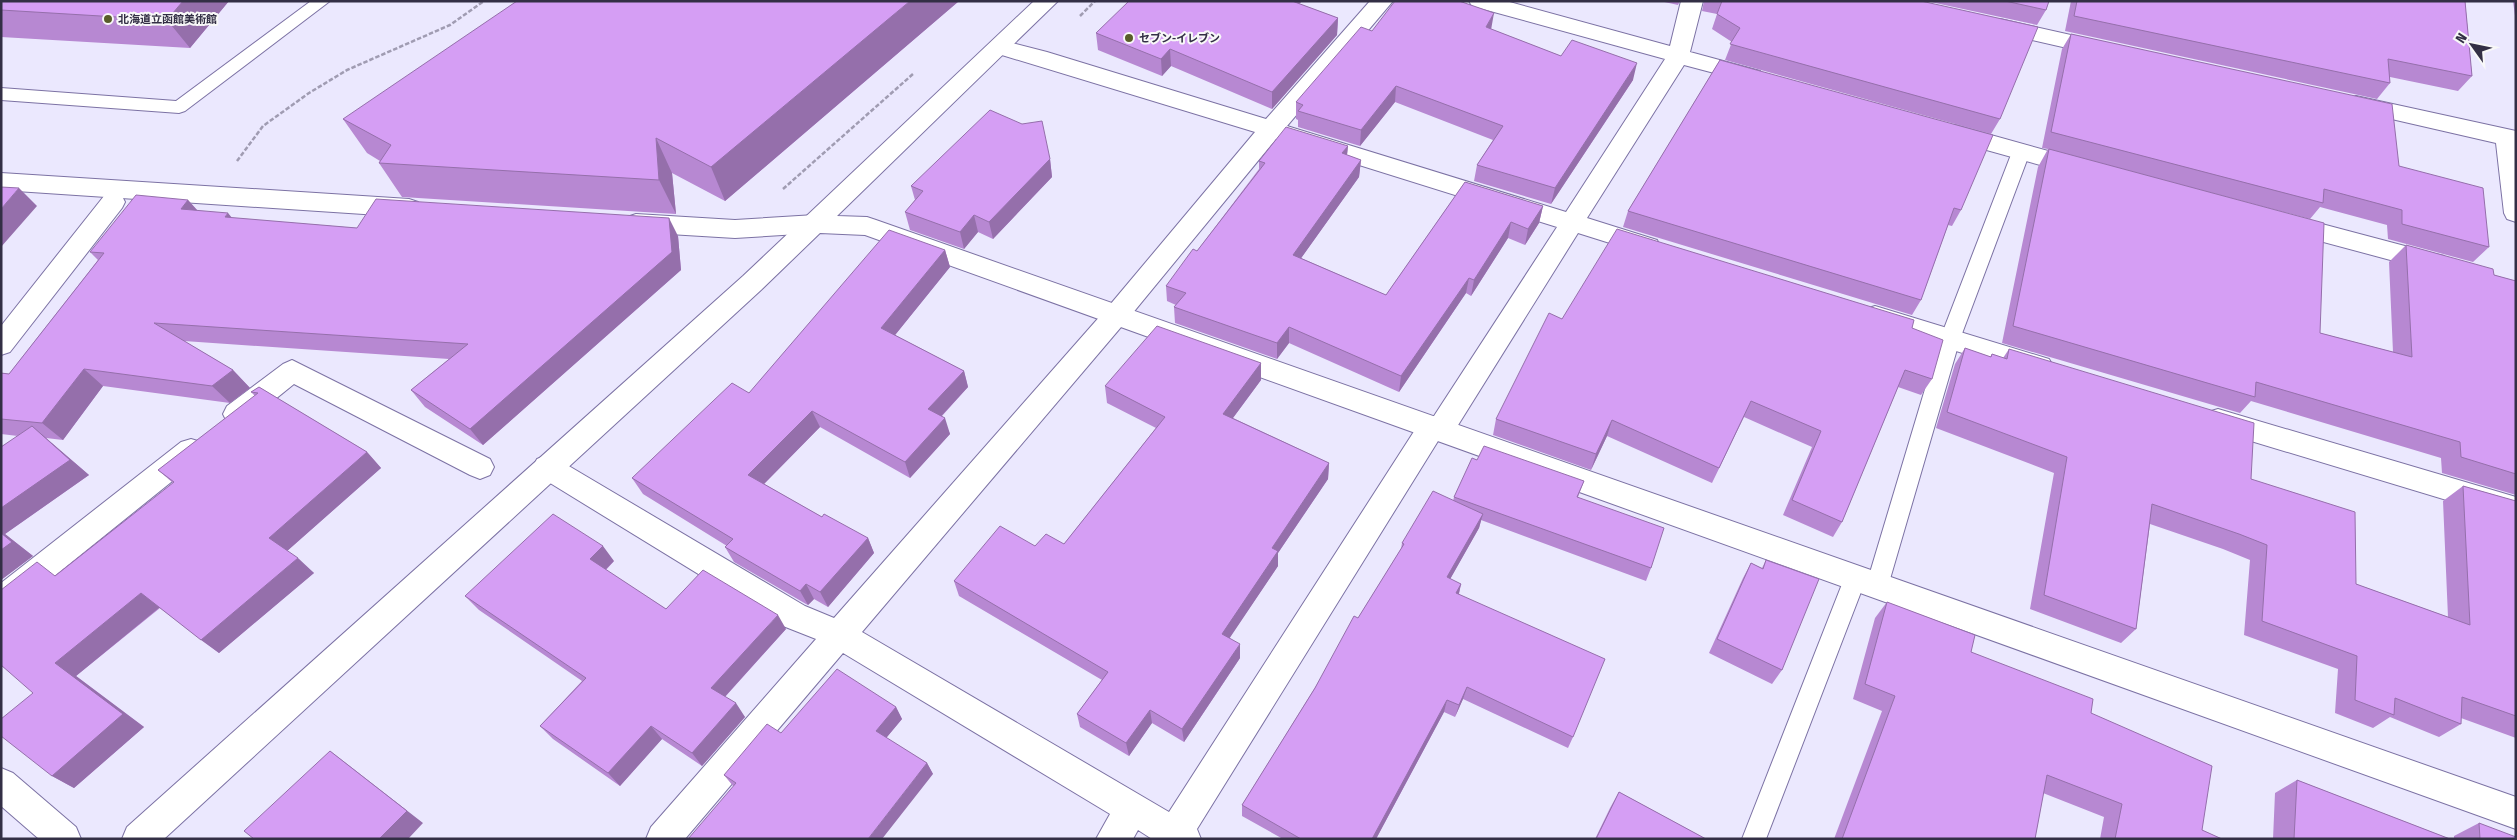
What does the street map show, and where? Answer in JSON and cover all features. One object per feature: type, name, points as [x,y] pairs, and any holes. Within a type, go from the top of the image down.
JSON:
[{"type":"street","points":[[139,839],[815,224],[1047,1]]},
{"type":"street","points":[[663,839],[838,634],[1118,313],[1271,129],[1382,1]]},
{"type":"street","points":[[1480,1],[1774,82]]},
{"type":"street","points":[[548,467],[794,616],[838,634],[1180,836],[1436,429],[1572,223],[1678,56],[1692,1]]},
{"type":"street","points":[[1981,22],[2127,54]]},
{"type":"street","points":[[1000,47],[1666,252]]},
{"type":"street","points":[[2331,98],[2511,138],[2516,213]]},
{"type":"street","points":[[1936,128],[2097,172]]},
{"type":"street","points":[[1,181],[428,209]]},
{"type":"street","points":[[1,345],[113,202]]},
{"type":"street","points":[[2268,218],[2459,270]]},
{"type":"street","points":[[616,221],[735,229],[815,224],[868,226],[1118,313],[1866,583],[2516,813]]},
{"type":"street","points":[[1855,310],[2063,373]]},
{"type":"street","points":[[1,601],[292,371],[480,467]]},
{"type":"street","points":[[2195,413],[2516,509]]},
{"type":"street","points":[[1,784],[64,839]]},
{"type":"street","points":[[1113,839],[1133,809]]},
{"type":"lane","points":[[1,94],[179,107],[322,1]]},
{"type":"lane","points":[[1754,839],[1866,583],[1950,339],[2021,152]]},
{"type":"path","points":[[234,166],[262,126],[309,93],[348,70],[450,25],[484,1]]},
{"type":"building","points":[[1,1],[183,1],[167,20],[1,10]]},
{"type":"building","points":[[517,1],[910,1],[711,167],[656,138],[659,180],[379,163],[391,145],[343,119]]},
{"type":"building","points":[[1129,1],[1292,1],[1338,18],[1272,92],[1170,49],[1161,59],[1096,33]]},
{"type":"building","points":[[1395,1],[1459,1],[1494,13],[1486,27],[1561,56],[1572,40],[1637,63],[1555,188],[1477,165],[1503,126],[1396,86],[1361,130],[1298,111],[1303,105],[1296,102],[1361,27],[1372,31]]},
{"type":"building","points":[[1722,1],[1921,1],[2038,27],[2000,119],[1730,44],[1740,28],[1717,14]]},
{"type":"building","points":[[2005,1],[2049,1],[2046,10]]},
{"type":"building","points":[[2077,1],[2465,1],[2472,76],[2388,59],[2390,83],[2074,16]]},
{"type":"building","points":[[2071,34],[2392,104],[2399,166],[2483,188],[2489,247],[2402,224],[2402,210],[2324,189],[2323,203],[2051,132]]},
{"type":"building","points":[[1720,60],[1993,135],[1961,210],[1954,208],[1921,300],[1628,211]]},
{"type":"building","points":[[990,110],[1022,124],[1042,121],[1050,159],[989,222],[974,215],[960,232],[905,212],[923,191],[911,186]]},
{"type":"building","points":[[1286,127],[1348,146],[1342,153],[1361,160],[1293,255],[1386,295],[1465,182],[1543,206],[1528,229],[1511,222],[1474,280],[1469,278],[1401,376],[1289,327],[1277,343],[1174,307],[1186,293],[1166,286],[1193,249],[1197,251],[1265,163],[1259,161]]},
{"type":"building","points":[[2049,149],[2324,223],[2320,333],[2412,357],[2406,245],[2493,269],[2494,275],[2516,281],[2516,474],[2461,457],[2460,442],[2256,382],[2255,397],[2013,326]]},
{"type":"building","points":[[1,187],[19,188],[1,209]]},
{"type":"building","points":[[136,195],[188,200],[181,209],[228,213],[225,217],[357,228],[376,199],[669,218],[672,252],[470,429],[411,390],[468,344],[154,323],[233,370],[212,386],[84,369],[42,423],[1,419],[1,373],[9,374],[104,253],[90,252]]},
{"type":"building","points":[[1617,229],[1914,320],[1912,328],[1943,340],[1932,379],[1905,370],[1842,522],[1792,500],[1821,431],[1751,401],[1719,468],[1612,420],[1596,454],[1496,419],[1549,313],[1562,319]]},
{"type":"building","points":[[889,230],[945,250],[881,328],[964,371],[928,409],[945,418],[905,462],[812,411],[748,475],[822,517],[824,514],[868,538],[820,592],[806,584],[800,591],[725,547],[733,539],[632,478],[732,383],[749,393]]},
{"type":"building","points":[[1157,326],[1261,363],[1223,414],[1329,463],[1272,548],[1278,551],[1222,634],[1240,644],[1182,729],[1150,710],[1126,743],[1077,714],[1108,672],[954,581],[1000,526],[1035,546],[1046,534],[1064,544],[1165,417],[1105,386]]},
{"type":"building","points":[[1965,348],[1991,357],[1992,354],[2007,359],[2009,349],[2254,423],[2251,479],[2355,512],[2356,584],[2470,625],[2463,486],[2516,501],[2516,716],[2462,697],[2461,724],[2395,698],[2394,715],[2355,700],[2357,656],[2262,621],[2267,545],[2152,504],[2136,629],[2044,595],[2067,457],[1947,412]]},
{"type":"building","points":[[259,387],[367,452],[269,538],[298,558],[201,640],[141,593],[55,663],[123,714],[52,776],[1,736],[1,719],[33,693],[1,665],[1,590],[37,562],[55,576],[174,482],[158,470],[258,393],[251,392]]},
{"type":"building","points":[[32,426],[70,460],[1,508],[1,447]]},
{"type":"building","points":[[1484,446],[1584,481],[1577,497],[1664,528],[1651,568],[1454,497],[1472,458],[1477,460]]},
{"type":"building","points":[[1433,491],[1483,514],[1447,577],[1461,584],[1456,593],[1605,659],[1573,737],[1467,687],[1459,705],[1447,700],[1372,839],[1301,839],[1242,805],[1315,688],[1354,616],[1358,618],[1404,544],[1402,543]]},
{"type":"building","points":[[553,514],[603,546],[590,559],[666,609],[703,570],[778,615],[711,688],[736,703],[692,753],[651,726],[608,773],[540,726],[586,678],[465,596]]},
{"type":"building","points":[[1,533],[12,542],[1,550]]},
{"type":"building","points":[[1766,560],[1819,579],[1782,670],[1717,639],[1751,563],[1763,569]]},
{"type":"building","points":[[1887,602],[1975,635],[1971,652],[2093,699],[2091,713],[2212,766],[2202,830],[2222,839],[2115,839],[2122,804],[2047,775],[2035,839],[1842,839],[1895,696],[1865,684]]},
{"type":"building","points":[[837,669],[896,707],[876,731],[927,763],[868,839],[688,839],[736,783],[724,775],[767,724],[781,733]]},
{"type":"building","points":[[330,751],[407,811],[379,839],[254,839],[244,831]]},
{"type":"building","points":[[2297,780],[2450,839],[2294,839]]},
{"type":"building","points":[[1619,792],[1706,839],[1596,839]]},
{"type":"building","points":[[2479,823],[2516,837],[2516,839],[2480,839]]},
{"type":"place","name":"北海道立函館美術館","points":[[108,19]]},
{"type":"place","name":"セブン-イレブン","points":[[1129,38]]}]
